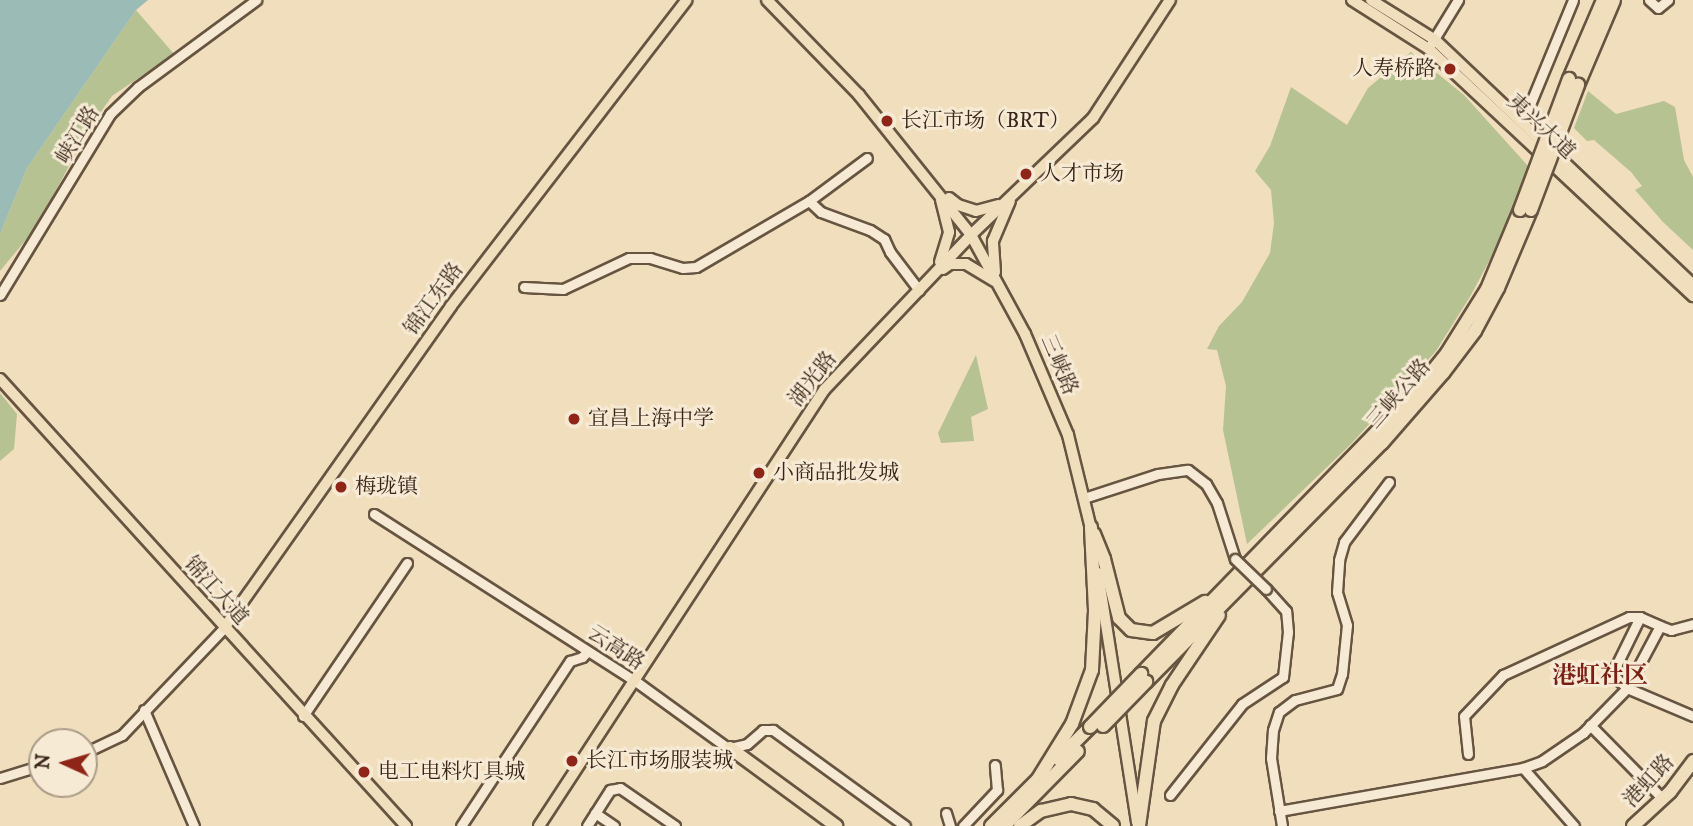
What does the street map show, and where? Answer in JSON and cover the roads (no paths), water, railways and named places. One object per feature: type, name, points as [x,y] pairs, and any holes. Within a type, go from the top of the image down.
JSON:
[{"type":"highway","name":"三峡公路","points":[[1093,730],[1228,593],[1384,427],[1447,353],[1487,289],[1525,210],[1603,0]]},
{"type":"highway","name":"三峡公路","points":[[1573,82],[1614,0]]},
{"type":"highway","points":[[1091,527],[1104,559],[1119,618],[1131,630],[1143,634],[1163,630],[1228,593]]},
{"type":"highway","points":[[1038,779],[1072,724],[1092,670],[1095,610],[1091,527]]},
{"type":"highway","points":[[1138,826],[1154,721],[1172,685],[1228,593]]},
{"type":"highway","points":[[991,826],[1093,730]]},
{"type":"highway","points":[[1004,826],[1093,730]]},
{"type":"highway","points":[[730,748],[836,826]]},
{"type":"highway","name":"港虹路","points":[[1633,826],[1663,799],[1693,761]]},
{"type":"highway","points":[[1020,826],[1041,811],[1062,804],[1093,809],[1113,826]]},
{"type":"main road","name":"锦江东路","points":[[224,628],[451,306],[687,0]]},
{"type":"main road","name":"三峡路","points":[[767,0],[859,95],[936,188],[971,235],[1024,334],[1068,435],[1091,527],[1138,826]]},
{"type":"main road","name":"湖光路","points":[[542,825],[824,390],[971,235],[1093,118],[1170,0]]},
{"type":"main road","name":"夷兴大道","points":[[1352,0],[1432,44],[1693,296]]},
{"type":"main road","name":"夷兴大道","points":[[1371,0],[1432,44],[1518,119],[1693,285]]},
{"type":"main road","points":[[936,188],[958,205],[976,211],[995,208],[1013,194]]},
{"type":"main road","points":[[934,273],[946,251],[949,232],[936,188]]},
{"type":"main road","points":[[998,285],[992,260],[993,241],[1013,194]]},
{"type":"main road","points":[[934,273],[950,264],[966,264],[982,271],[998,285]]},
{"type":"main road","name":"锦江大道","points":[[0,379],[405,826]]},
{"type":"street","name":"峡江路","points":[[0,295],[110,114],[138,87],[256,0]]},
{"type":"street","points":[[1432,44],[1458,0]]},
{"type":"street","points":[[1518,119],[1531,102],[1573,0]]},
{"type":"street","points":[[1649,0],[1658,8],[1668,0]]},
{"type":"street","points":[[524,287],[563,289],[629,258],[650,258],[683,268],[696,267],[809,201],[867,158]]},
{"type":"street","points":[[809,201],[821,212],[870,230],[884,239],[890,252],[919,290]]},
{"type":"street","points":[[1084,498],[1158,474],[1188,470],[1206,484],[1217,503],[1235,559],[1286,611],[1287,653],[1283,677],[1242,704],[1170,795]]},
{"type":"street","points":[[1282,826],[1271,758],[1273,730],[1279,712],[1295,700],[1337,689],[1342,674],[1347,625],[1337,592],[1339,561],[1344,541],[1389,482]]},
{"type":"street","name":"云高路","points":[[373,514],[634,680],[730,748],[741,761],[828,826]]},
{"type":"street","points":[[303,716],[407,563]]},
{"type":"street","points":[[1468,754],[1464,716],[1503,675],[1629,617],[1640,617],[1671,630],[1693,624]]},
{"type":"street","points":[[1640,617],[1612,674],[1627,688],[1693,716]]},
{"type":"street","points":[[1279,811],[1522,768],[1542,761],[1590,725],[1627,688],[1660,626]]},
{"type":"street","points":[[98,746],[122,735],[224,628]]},
{"type":"street","points":[[461,826],[570,661],[582,657],[588,651]]},
{"type":"street","points":[[144,710],[194,826]]},
{"type":"street","points":[[1590,725],[1663,799]]},
{"type":"street","points":[[730,748],[747,744],[763,730],[773,730],[905,826]]},
{"type":"street","points":[[963,826],[997,790],[995,765]]},
{"type":"street","points":[[1522,768],[1574,826]]},
{"type":"street","points":[[0,778],[28,769]]},
{"type":"street","points":[[587,826],[610,790],[620,788],[675,826]]},
{"type":"street","points":[[595,813],[614,826]]},
{"type":"street","points":[[946,813],[950,826]]},
{"type":"water","points":[[0,0],[148,0],[136,10],[27,168],[0,234]]},
{"type":"place","name":"人寿桥路","points":[[1450,69]]},
{"type":"place","name":"长江市场（BRT）","points":[[887,121]]},
{"type":"place","name":"人才市场","points":[[1026,174]]},
{"type":"place","name":"宜昌上海中学","points":[[574,419]]},
{"type":"place","name":"小商品批发城","points":[[759,473]]},
{"type":"place","name":"梅珑镇","points":[[341,487]]},
{"type":"place","name":"长江市场服装城","points":[[572,761]]},
{"type":"place","name":"电工电料灯具城","points":[[364,772]]},
{"type":"district","name":"港虹社区","points":[[1600,677]]}]
